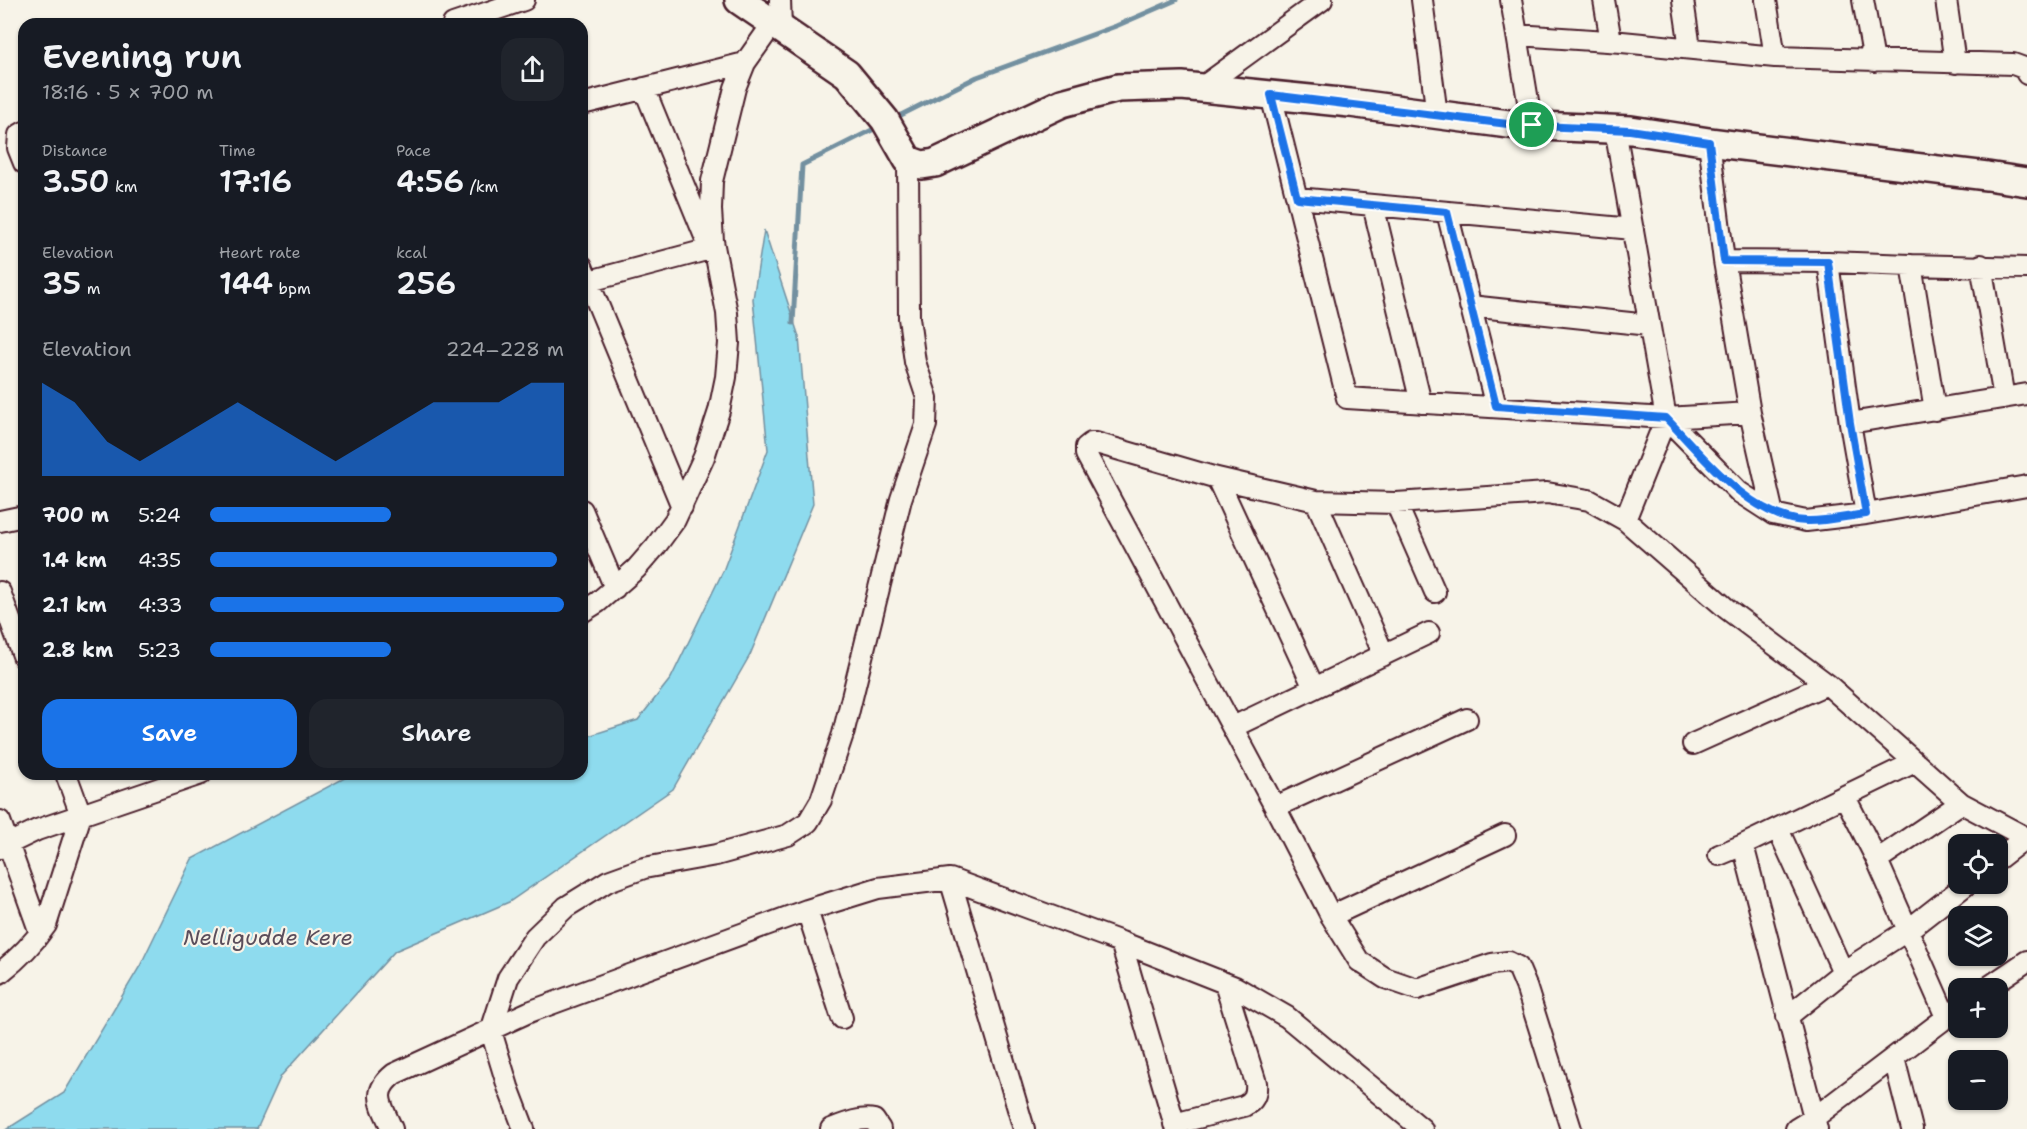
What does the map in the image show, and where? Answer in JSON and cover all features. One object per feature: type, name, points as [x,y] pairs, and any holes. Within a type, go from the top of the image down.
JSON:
[{"type":"street","points":[[471,18],[524,0]]},
{"type":"street","points":[[524,1129],[508,1087],[491,1030],[508,978],[536,936],[566,907],[608,881],[644,868],[716,855],[788,836],[807,822],[821,800],[843,734],[901,499],[926,425],[927,398],[915,362],[909,318],[908,160],[885,120],[847,74],[779,17],[739,0]]},
{"type":"street","points":[[1201,88],[1322,0]]},
{"type":"street","points":[[1422,0],[1437,115]]},
{"type":"street","points":[[1511,0],[1532,125]]},
{"type":"street","points":[[1604,0],[1611,41]]},
{"type":"street","points":[[1683,0],[1690,48]]},
{"type":"street","points":[[1766,0],[1775,57]]},
{"type":"street","points":[[1863,0],[1874,61]]},
{"type":"street","points":[[1946,0],[1955,63]]},
{"type":"street","points":[[588,608],[615,588],[636,568],[675,520],[704,457],[719,411],[726,377],[729,343],[713,241],[712,181],[735,88],[745,63],[779,17]]},
{"type":"street","points":[[1516,35],[1611,41],[1775,57],[2013,64],[2024,68],[2027,74]]},
{"type":"street","points":[[588,102],[745,63]]},
{"type":"street","points":[[908,160],[922,165],[935,163],[1062,104],[1118,88],[1182,86],[1532,125],[1615,129],[2027,182]]},
{"type":"street","points":[[644,88],[720,275]]},
{"type":"street","points":[[1271,95],[1347,398],[1666,418],[1750,413]]},
{"type":"street","points":[[1615,129],[1666,418],[1625,520]]},
{"type":"street","points":[[1709,142],[1724,261],[1750,413],[1773,514]]},
{"type":"street","points":[[1297,198],[1632,229]]},
{"type":"street","points":[[1373,205],[1421,403]]},
{"type":"street","points":[[1447,212],[1496,406]]},
{"type":"street","points":[[588,275],[710,249]]},
{"type":"street","points":[[1724,261],[2027,268]]},
{"type":"street","points":[[1828,262],[1850,423],[1866,514]]},
{"type":"street","points":[[1911,265],[1935,410]]},
{"type":"street","points":[[1981,266],[2004,398]]},
{"type":"street","points":[[588,285],[682,507]]},
{"type":"street","points":[[1470,306],[1649,325]]},
{"type":"street","points":[[1850,423],[2027,394]]},
{"type":"street","points":[[1666,418],[1739,492],[1773,514],[1806,521],[1866,514],[2027,486]]},
{"type":"street","points":[[1571,1129],[1518,967],[1508,962],[1492,964],[1417,990],[1385,978],[1359,961],[1330,916],[1233,727],[1086,454],[1086,447],[1090,443],[1316,501],[1396,503],[1547,493],[1589,500],[1625,520],[1727,609],[1827,684],[1961,803],[2026,838],[2008,852]]},
{"type":"street","points":[[1217,477],[1314,688]]},
{"type":"street","points":[[1316,501],[1384,655]]},
{"type":"street","points":[[1396,503],[1435,592]]},
{"type":"street","points":[[0,521],[18,517]]},
{"type":"street","points":[[588,524],[615,588]]},
{"type":"street","points":[[1,595],[18,642]]},
{"type":"street","points":[[1233,727],[1429,633]]},
{"type":"street","points":[[1693,744],[1827,684]]},
{"type":"street","points":[[1275,807],[1467,719]]},
{"type":"street","points":[[1719,855],[1778,829],[1915,762]]},
{"type":"street","points":[[0,973],[21,957],[46,925],[81,814],[68,780]]},
{"type":"street","points":[[4,845],[164,780]]},
{"type":"street","points":[[1845,797],[1877,860],[1908,930],[1948,1005]]},
{"type":"street","points":[[1877,860],[1961,803]]},
{"type":"street","points":[[0,821],[4,845],[40,933]]},
{"type":"street","points":[[1778,829],[1843,972]]},
{"type":"street","points":[[1330,916],[1505,835]]},
{"type":"street","points":[[1743,845],[1816,1124]]},
{"type":"street","points":[[392,1129],[381,1101],[380,1089],[393,1074],[529,1012],[807,910],[879,888],[950,879],[1121,942],[1225,984],[1287,1017],[1422,1129]]},
{"type":"street","points":[[950,879],[1024,1129]]},
{"type":"street","points":[[1787,1017],[1843,972],[1908,930],[1954,894]]},
{"type":"street","points":[[807,910],[842,1018]]},
{"type":"street","points":[[1121,942],[1175,1127],[1244,1106],[1252,1102],[1257,1093],[1256,1083],[1225,984]]},
{"type":"street","points":[[2002,978],[2027,961]]},
{"type":"street","points":[[1796,1129],[1816,1124],[1948,1015]]},
{"type":"street","points":[[1894,1058],[1912,1129]]},
{"type":"street","points":[[831,1129],[868,1119],[874,1120],[880,1129]]},
{"type":"water","name":"Nelligudde Kere","points":[[764,230],[799,337],[813,504],[750,655],[673,789],[509,902],[395,951],[281,1076],[257,1129],[7,1129],[64,1093],[140,966],[192,859],[341,780],[588,780],[588,736],[638,720],[671,678],[723,571],[768,450],[753,299]]},
{"type":"waterway","points":[[893,119],[977,77],[1116,26],[1176,0]]},
{"type":"waterway","points":[[793,323],[802,165],[880,126]]},
{"type":"route","points":[[1271,95],[1516,125],[1532,125],[1630,130],[1709,142],[1724,261],[1828,262],[1850,423],[1866,514],[1806,521],[1773,514],[1739,492],[1666,418],[1496,406],[1447,212],[1297,198],[1271,95]]}]
